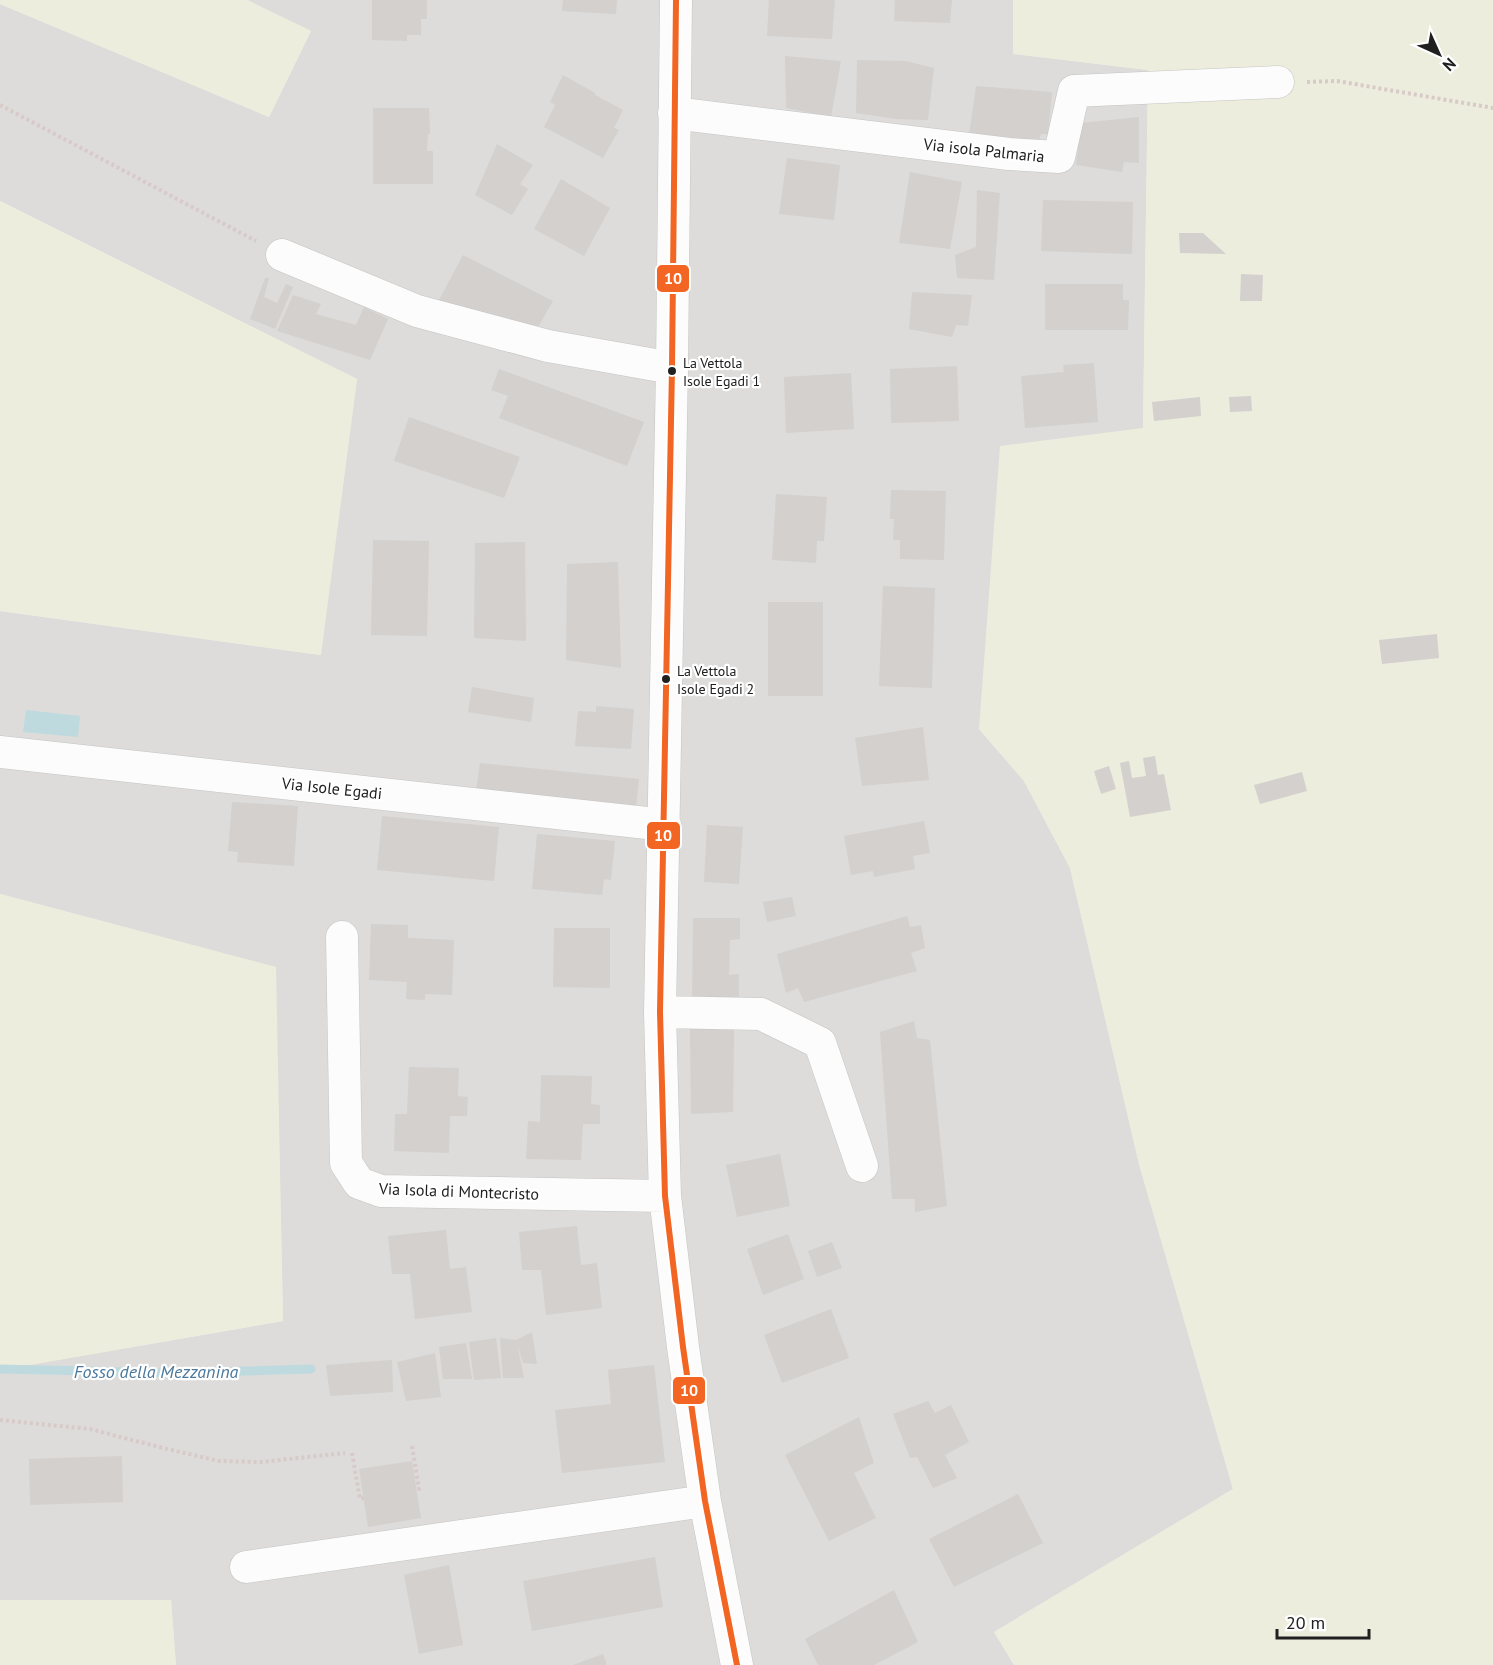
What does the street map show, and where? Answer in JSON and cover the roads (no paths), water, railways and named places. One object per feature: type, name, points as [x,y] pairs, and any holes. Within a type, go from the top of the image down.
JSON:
[{"type":"street","points":[[676,0],[665,825],[660,1012],[665,1196],[705,1501],[737,1665]]},
{"type":"street","name":"Via isola Palmaria","points":[[674,113],[1009,154],[1059,157],[1074,92],[1278,82]]},
{"type":"street","points":[[282,255],[417,311],[548,346],[672,368]]},
{"type":"street","name":"Via Isole Egadi","points":[[0,752],[665,825]]},
{"type":"street","name":"Via Isola di Montecristo","points":[[342,937],[346,1163],[359,1183],[381,1191],[665,1196]]},
{"type":"street","points":[[660,1012],[761,1014],[820,1043],[862,1166]]},
{"type":"street","points":[[246,1567],[705,1501]]},
{"type":"water","points":[[26,710],[80,716],[78,737],[23,732]]},
{"type":"waterway","name":"Fosso della Mezzanina","points":[[0,1369],[180,1373],[311,1369]]},
{"type":"place","name":"La Vettola Isole Egadi 1","points":[[672,371]]},
{"type":"place","name":"La Vettola Isole Egadi 2","points":[[666,679]]}]
